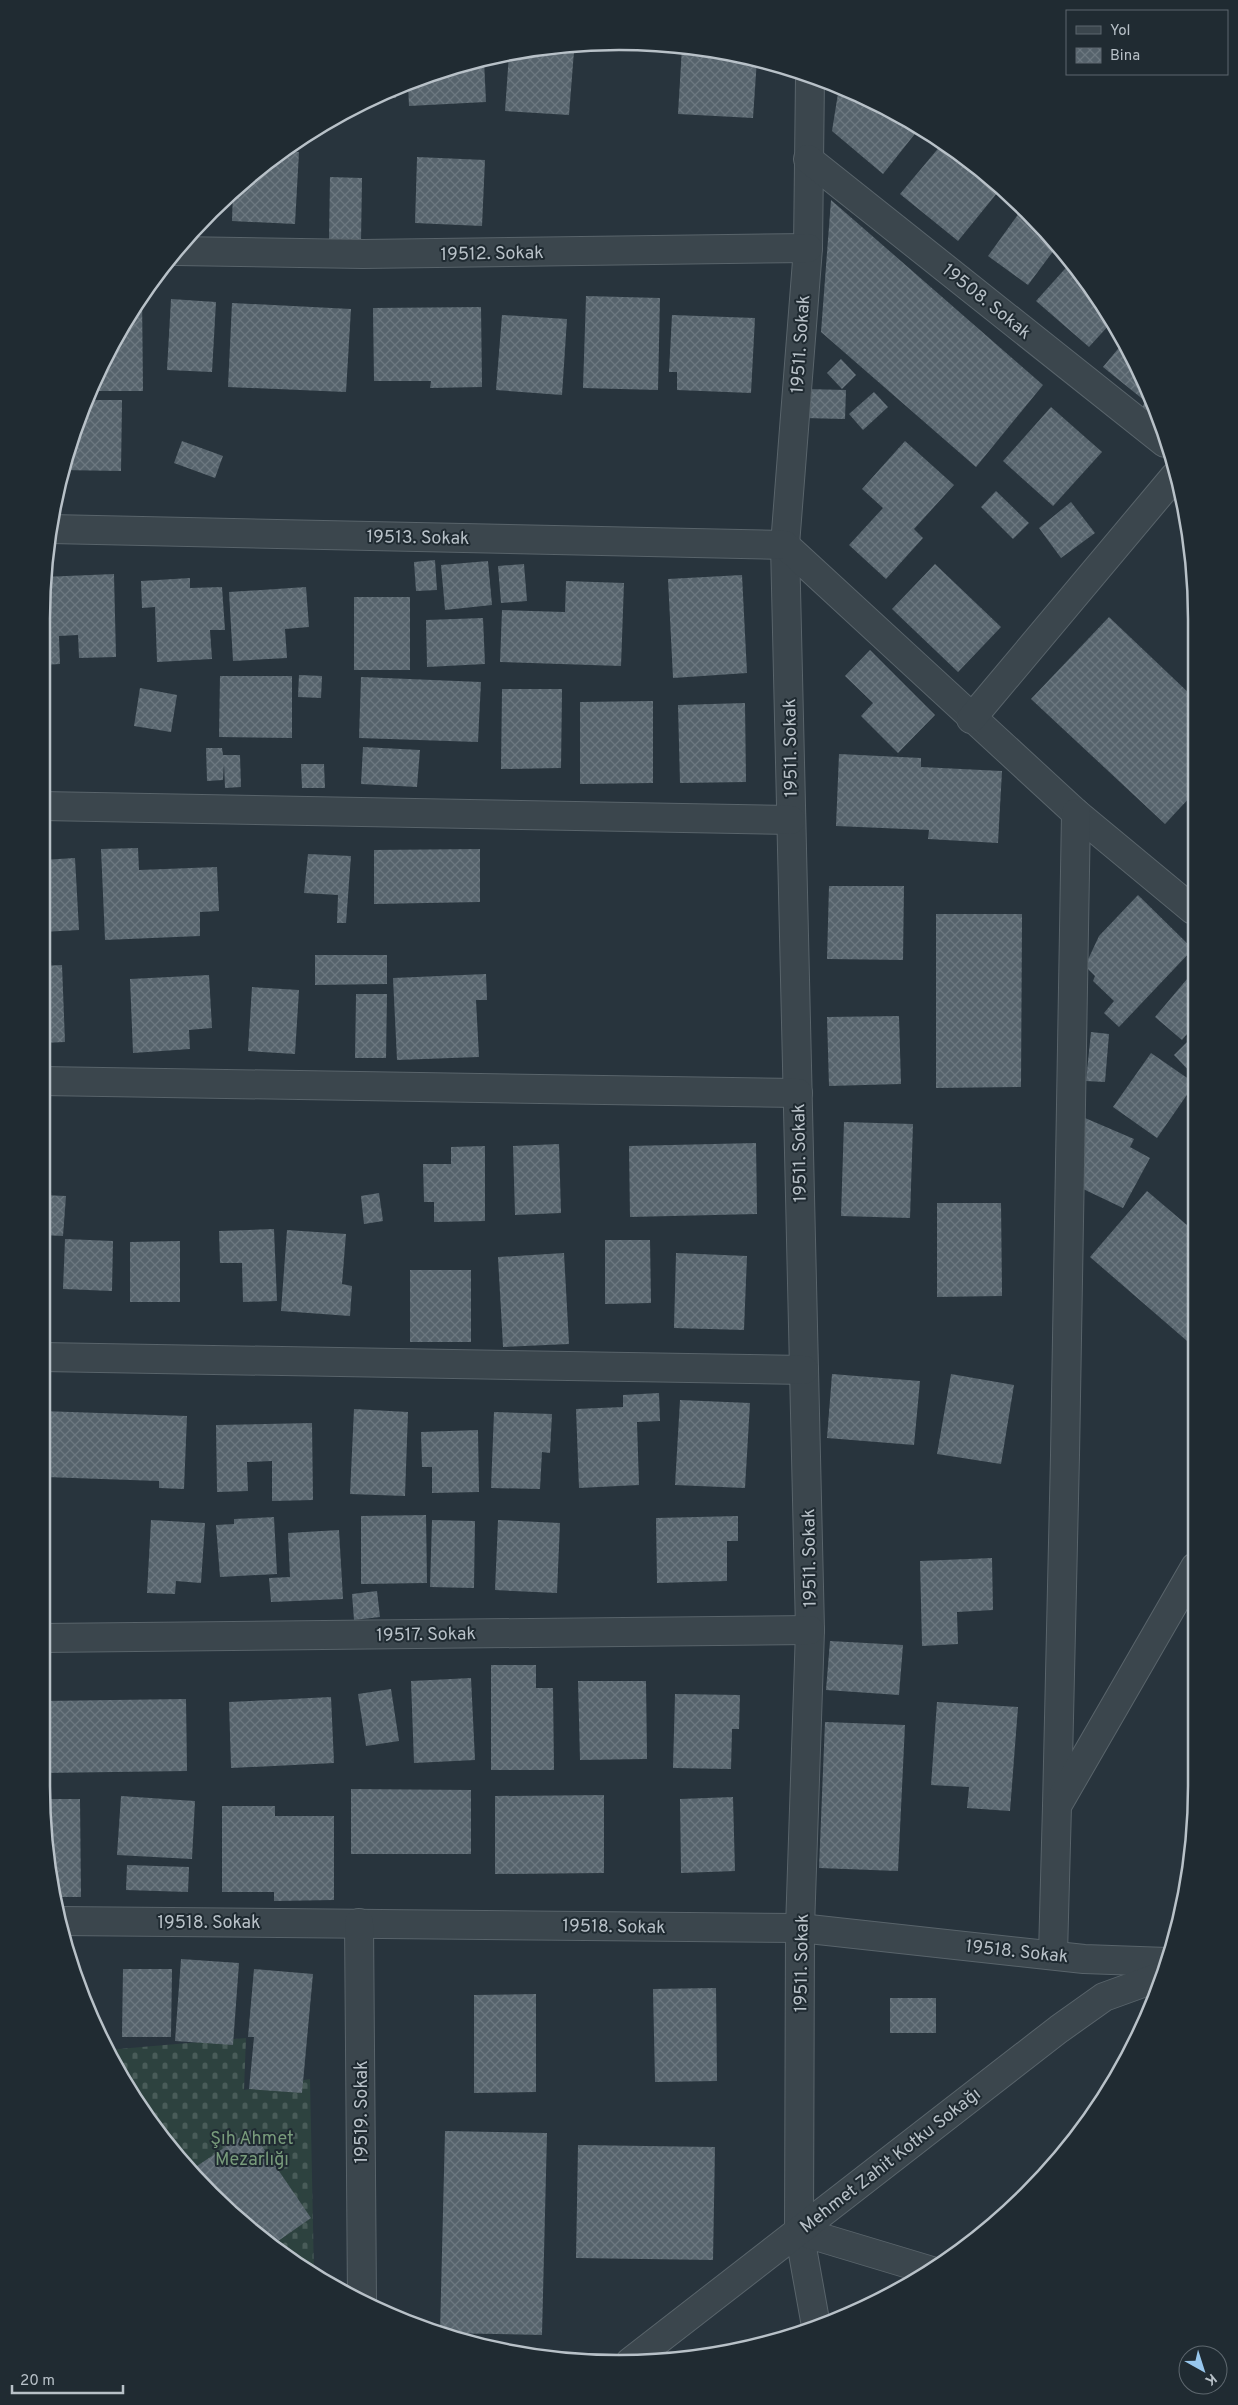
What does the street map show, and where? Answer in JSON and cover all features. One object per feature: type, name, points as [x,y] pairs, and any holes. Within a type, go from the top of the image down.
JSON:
[{"type":"street","name":"19511. Sokak","points":[[810,83],[808,248],[785,545],[810,1630],[800,1928],[799,2231],[815,2320]]},
{"type":"street","name":"19508. Sokak","points":[[808,159],[1159,438]]},
{"type":"street","name":"19512. Sokak","points":[[185,251],[363,254],[808,248]]},
{"type":"street","points":[[971,719],[1171,481]]},
{"type":"street","name":"19513. Sokak","points":[[58,528],[785,545]]},
{"type":"street","points":[[785,545],[971,719],[1076,813],[1188,906]]},
{"type":"street","points":[[50,806],[791,820]]},
{"type":"street","points":[[1053,1954],[1066,1456],[1076,813]]},
{"type":"street","points":[[50,1081],[798,1093]]},
{"type":"street","points":[[50,1357],[804,1370]]},
{"type":"street","points":[[1057,1806],[1188,1579]]},
{"type":"street","name":"19517. Sokak","points":[[50,1638],[810,1630]]},
{"type":"street","name":"19518. Sokak","points":[[66,1921],[800,1928],[1053,1954],[1084,1959],[1160,1962]]},
{"type":"street","name":"19519. Sokak","points":[[359,1923],[362,2293]]},
{"type":"street","points":[[1084,1959],[1104,1997]]},
{"type":"street","name":"Mehmet Zahit Kotku Sokağı","points":[[640,2354],[1059,2029],[1104,1997],[1154,1979]]},
{"type":"street","points":[[799,2231],[921,2268]]},
{"type":"green space","name":"Şıh Ahmet Mezarlığı","points":[[246,2038],[244,2090],[310,2079],[314,2266],[244,2214],[191,2161],[146,2102],[115,2049]]},
{"type":"building","points":[[574,52],[569,115],[505,111],[509,61]]},
{"type":"building","points":[[682,54],[756,67],[753,118],[678,114]]},
{"type":"building","points":[[484,66],[486,102],[409,106],[408,90]]},
{"type":"building","points":[[838,93],[915,133],[883,174],[832,131]]},
{"type":"building","points":[[938,148],[997,194],[958,241],[900,194]]},
{"type":"building","points":[[295,152],[299,152],[295,224],[232,221],[233,202],[273,168]]},
{"type":"building","points":[[417,157],[485,160],[482,226],[415,223]]},
{"type":"building","points":[[330,177],[362,178],[361,241],[329,240]]},
{"type":"building","points":[[831,200],[1043,385],[976,467],[821,332]]},
{"type":"building","points":[[1018,214],[1053,251],[1028,285],[988,256]]},
{"type":"building","points":[[1066,268],[1107,327],[1089,347],[1036,301]]},
{"type":"building","points":[[586,296],[660,298],[658,390],[583,388]]},
{"type":"building","points":[[171,299],[216,302],[212,372],[167,370]]},
{"type":"building","points":[[232,303],[351,309],[346,392],[228,387]]},
{"type":"building","points":[[481,307],[482,387],[430,388],[431,381],[374,381],[373,308]]},
{"type":"building","points":[[142,309],[143,391],[98,391],[126,334]]},
{"type":"building","points":[[502,315],[567,319],[562,395],[496,390]]},
{"type":"building","points":[[672,315],[755,318],[751,393],[677,390],[677,372],[669,372]]},
{"type":"building","points":[[1119,348],[1145,401],[1103,367]]},
{"type":"building","points":[[841,359],[856,375],[842,389],[827,373]]},
{"type":"building","points":[[805,389],[846,390],[845,419],[804,418]]},
{"type":"building","points":[[874,392],[888,407],[863,430],[849,414]]},
{"type":"building","points":[[93,400],[122,400],[121,471],[70,470]]},
{"type":"building","points":[[1145,401],[1154,425],[1140,414]]},
{"type":"building","points":[[1051,407],[1102,452],[1053,506],[1003,461]]},
{"type":"building","points":[[182,441],[223,456],[215,478],[174,463]]},
{"type":"building","points":[[905,441],[954,485],[914,529],[923,538],[886,579],[849,545],[883,508],[862,489]]},
{"type":"building","points":[[996,491],[1029,523],[1013,539],[981,507]]},
{"type":"building","points":[[1071,502],[1095,533],[1061,558],[1039,528]]},
{"type":"building","points":[[435,560],[437,590],[416,591],[414,562]]},
{"type":"building","points":[[488,561],[492,605],[445,610],[441,565]]},
{"type":"building","points":[[524,564],[527,601],[501,603],[498,566]]},
{"type":"building","points":[[935,564],[1001,627],[958,672],[892,609]]},
{"type":"building","points":[[114,574],[116,657],[79,658],[78,635],[59,636],[60,664],[50,665],[52,577]]},
{"type":"building","points":[[742,575],[747,673],[673,678],[668,579]]},
{"type":"building","points":[[190,578],[190,588],[222,587],[225,630],[210,630],[212,659],[157,662],[155,607],[142,608],[141,581]]},
{"type":"building","points":[[566,581],[624,583],[621,666],[500,662],[502,610],[565,612]]},
{"type":"building","points":[[306,587],[309,627],[285,629],[287,658],[233,661],[229,592]]},
{"type":"building","points":[[354,597],[410,597],[410,670],[354,670]]},
{"type":"building","points":[[1109,617],[1188,692],[1188,799],[1165,824],[1031,699]]},
{"type":"building","points":[[483,618],[485,664],[427,667],[426,620]]},
{"type":"building","points":[[870,650],[935,715],[898,753],[861,716],[873,703],[845,676]]},
{"type":"building","points":[[299,675],[322,676],[321,698],[298,697]]},
{"type":"building","points":[[220,676],[292,676],[292,738],[219,737]]},
{"type":"building","points":[[361,677],[481,682],[478,742],[359,738]]},
{"type":"building","points":[[140,688],[177,695],[171,732],[134,726]]},
{"type":"building","points":[[502,689],[562,689],[561,768],[501,769]]},
{"type":"building","points":[[653,701],[653,783],[580,784],[580,702]]},
{"type":"building","points":[[745,703],[746,782],[680,783],[678,705]]},
{"type":"building","points":[[363,747],[420,750],[417,787],[361,784]]},
{"type":"building","points":[[206,748],[222,748],[223,755],[240,755],[241,787],[225,788],[224,763],[223,780],[207,781]]},
{"type":"building","points":[[839,754],[921,758],[921,767],[1002,771],[998,843],[928,839],[929,830],[836,826]]},
{"type":"building","points":[[301,764],[324,764],[325,788],[302,788]]},
{"type":"building","points":[[138,848],[139,870],[217,867],[219,911],[200,912],[200,936],[105,940],[101,849]]},
{"type":"building","points":[[480,849],[480,902],[374,904],[374,850]]},
{"type":"building","points":[[308,854],[351,856],[346,923],[337,923],[338,895],[304,893]]},
{"type":"building","points":[[75,858],[79,930],[50,932],[50,860]]},
{"type":"building","points":[[829,886],[904,886],[903,960],[827,959]]},
{"type":"building","points":[[1138,895],[1188,944],[1188,954],[1119,1027],[1104,1013],[1114,1001],[1093,981],[1095,976],[1085,966],[1099,936]]},
{"type":"building","points":[[936,914],[1022,914],[1021,1087],[936,1088]]},
{"type":"building","points":[[315,955],[387,955],[387,984],[315,985]]},
{"type":"building","points":[[62,965],[65,1042],[50,1043],[50,966]]},
{"type":"building","points":[[486,974],[487,1000],[476,1000],[479,1057],[397,1060],[393,978]]},
{"type":"building","points":[[209,975],[212,1028],[189,1030],[190,1049],[133,1053],[130,979]]},
{"type":"building","points":[[1188,978],[1188,1033],[1182,1040],[1155,1017]]},
{"type":"building","points":[[252,987],[299,990],[295,1054],[248,1051]]},
{"type":"building","points":[[356,994],[387,994],[386,1058],[355,1058]]},
{"type":"building","points":[[899,1016],[901,1084],[829,1086],[827,1017]]},
{"type":"building","points":[[1091,1032],[1109,1034],[1105,1082],[1086,1081]]},
{"type":"building","points":[[1188,1041],[1188,1070],[1174,1055]]},
{"type":"building","points":[[1151,1053],[1188,1079],[1188,1093],[1157,1138],[1113,1107]]},
{"type":"building","points":[[1085,1118],[1134,1139],[1130,1147],[1150,1158],[1123,1208],[1081,1188]]},
{"type":"building","points":[[844,1122],[913,1124],[910,1218],[841,1216]]},
{"type":"building","points":[[756,1143],[757,1214],[630,1217],[629,1146]]},
{"type":"building","points":[[559,1144],[561,1213],[515,1215],[513,1146]]},
{"type":"building","points":[[485,1146],[485,1221],[434,1222],[434,1202],[424,1202],[423,1164],[451,1164],[451,1147]]},
{"type":"building","points":[[1147,1191],[1188,1226],[1188,1342],[1090,1257]]},
{"type":"building","points":[[379,1193],[383,1221],[364,1224],[361,1196]]},
{"type":"building","points":[[50,1195],[66,1196],[63,1236],[50,1235]]},
{"type":"building","points":[[937,1203],[1001,1203],[1002,1296],[937,1297]]},
{"type":"building","points":[[274,1229],[277,1301],[243,1302],[242,1263],[220,1263],[219,1231]]},
{"type":"building","points":[[287,1230],[346,1234],[342,1284],[352,1286],[350,1316],[281,1311]]},
{"type":"building","points":[[65,1239],[113,1241],[112,1291],[63,1289]]},
{"type":"building","points":[[605,1240],[650,1240],[651,1303],[605,1304]]},
{"type":"building","points":[[180,1241],[180,1302],[130,1302],[130,1242]]},
{"type":"building","points":[[564,1253],[569,1344],[503,1347],[498,1257]]},
{"type":"building","points":[[676,1253],[747,1256],[744,1330],[674,1328]]},
{"type":"building","points":[[410,1270],[471,1270],[471,1342],[410,1342]]},
{"type":"building","points":[[832,1374],[920,1381],[914,1445],[827,1438]]},
{"type":"building","points":[[951,1374],[1014,1385],[1001,1464],[937,1454]]},
{"type":"building","points":[[659,1393],[660,1421],[637,1422],[639,1485],[579,1488],[576,1409],[623,1407],[623,1395]]},
{"type":"building","points":[[680,1400],[750,1403],[745,1488],[675,1485]]},
{"type":"building","points":[[354,1409],[408,1412],[405,1496],[350,1494]]},
{"type":"building","points":[[50,1411],[187,1416],[184,1489],[159,1488],[159,1481],[50,1477]]},
{"type":"building","points":[[494,1412],[552,1414],[550,1453],[542,1452],[540,1489],[491,1488]]},
{"type":"building","points":[[312,1423],[313,1500],[272,1501],[272,1461],[247,1462],[248,1491],[217,1492],[216,1425]]},
{"type":"building","points":[[478,1430],[479,1492],[432,1493],[432,1467],[422,1467],[421,1432]]},
{"type":"building","points":[[426,1515],[427,1583],[361,1584],[361,1516]]},
{"type":"building","points":[[738,1516],[738,1541],[727,1541],[727,1581],[657,1583],[656,1518]]},
{"type":"building","points":[[274,1517],[277,1574],[220,1577],[216,1525],[234,1524],[234,1519]]},
{"type":"building","points":[[151,1520],[205,1523],[201,1583],[176,1581],[175,1594],[147,1593]]},
{"type":"building","points":[[432,1520],[475,1521],[474,1588],[430,1587]]},
{"type":"building","points":[[498,1520],[560,1523],[557,1593],[495,1590]]},
{"type":"building","points":[[339,1530],[343,1599],[271,1602],[269,1578],[290,1577],[288,1533]]},
{"type":"building","points":[[992,1558],[993,1610],[957,1612],[958,1644],[922,1646],[920,1561]]},
{"type":"building","points":[[377,1591],[380,1617],[354,1620],[352,1594]]},
{"type":"building","points":[[830,1641],[903,1645],[899,1695],[826,1690]]},
{"type":"building","points":[[491,1665],[536,1665],[536,1688],[553,1688],[554,1770],[491,1770]]},
{"type":"building","points":[[471,1678],[475,1760],[414,1763],[411,1681]]},
{"type":"building","points":[[578,1681],[646,1681],[647,1759],[580,1760]]},
{"type":"building","points":[[391,1689],[399,1741],[366,1746],[358,1694]]},
{"type":"building","points":[[675,1694],[740,1695],[739,1729],[732,1729],[731,1769],[673,1768]]},
{"type":"building","points":[[331,1697],[334,1763],[231,1768],[229,1702]]},
{"type":"building","points":[[186,1699],[187,1771],[50,1773],[50,1701]]},
{"type":"building","points":[[937,1702],[1018,1707],[1010,1811],[967,1808],[969,1787],[931,1785]]},
{"type":"building","points":[[825,1722],[905,1725],[898,1871],[819,1868]]},
{"type":"building","points":[[351,1789],[471,1790],[471,1854],[351,1854]]},
{"type":"building","points":[[604,1795],[604,1873],[495,1874],[495,1796]]},
{"type":"building","points":[[121,1796],[195,1801],[192,1859],[117,1855]]},
{"type":"building","points":[[733,1797],[735,1871],[681,1873],[680,1799]]},
{"type":"building","points":[[50,1799],[80,1799],[81,1897],[61,1897],[55,1860]]},
{"type":"building","points":[[222,1806],[275,1806],[275,1816],[334,1816],[334,1900],[274,1901],[274,1892],[222,1892]]},
{"type":"building","points":[[127,1865],[189,1867],[188,1892],[126,1890]]},
{"type":"building","points":[[181,1959],[239,1963],[233,2045],[175,2041]]},
{"type":"building","points":[[123,1969],[172,1969],[171,2037],[122,2037]]},
{"type":"building","points":[[254,1969],[313,1974],[302,2093],[249,2089],[254,2037],[248,2037]]},
{"type":"building","points":[[716,1988],[717,2081],[655,2082],[653,1989]]},
{"type":"building","points":[[536,1994],[536,2092],[474,2093],[474,1995]]},
{"type":"building","points":[[890,1998],[936,1998],[936,2033],[890,2033]]},
{"type":"building","points":[[251,2130],[311,2218],[278,2241],[244,2214],[196,2166]]},
{"type":"building","points":[[445,2131],[547,2133],[542,2335],[464,2333],[440,2326]]},
{"type":"building","points":[[578,2145],[715,2147],[713,2260],[576,2258]]}]
